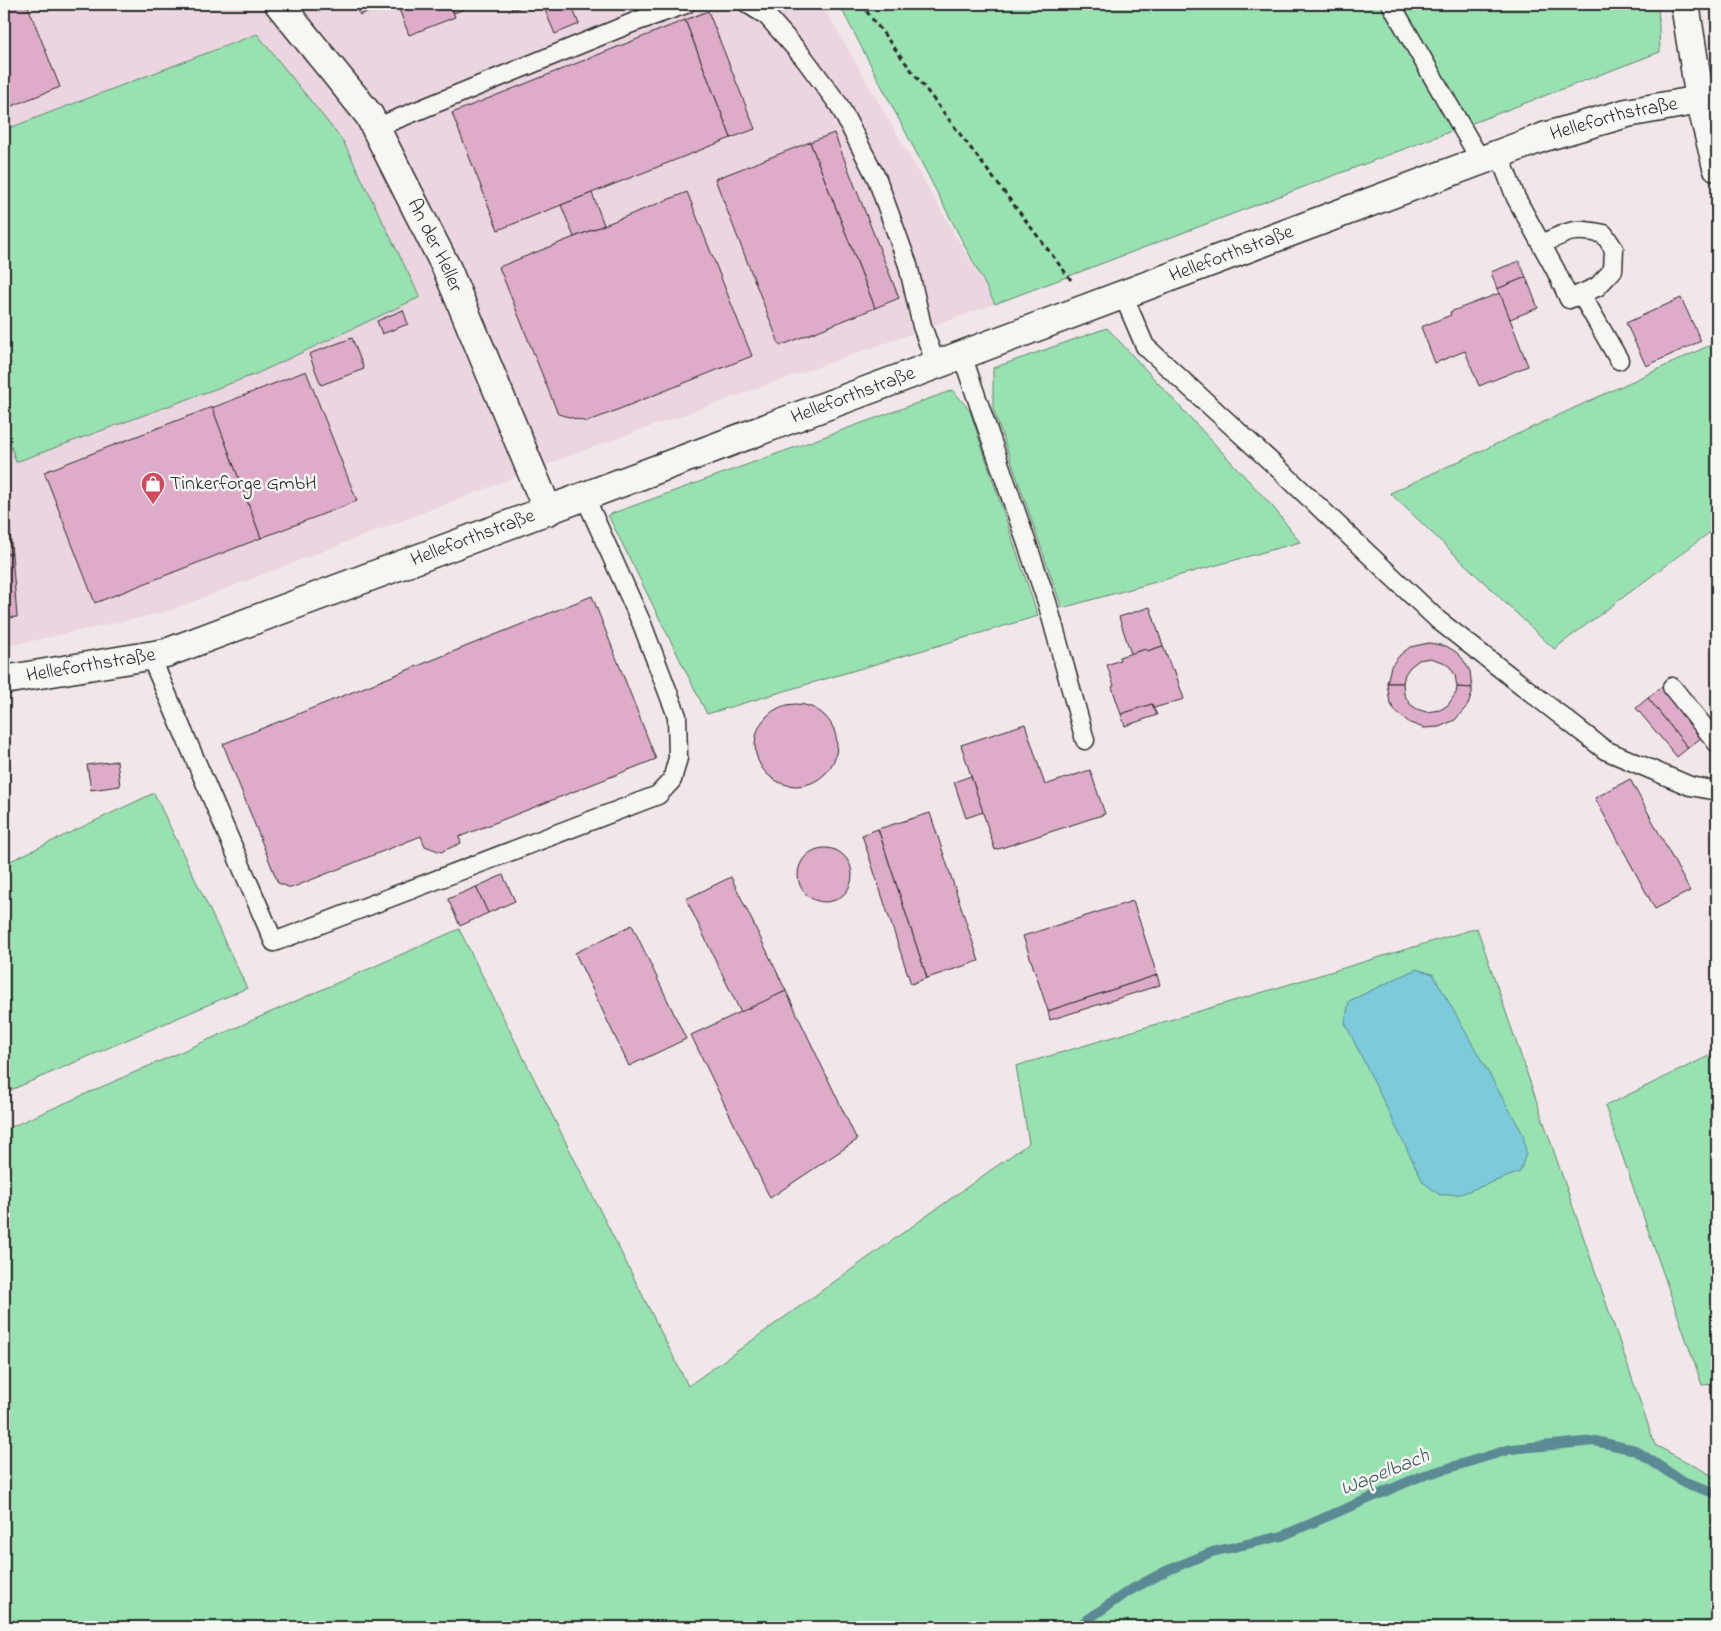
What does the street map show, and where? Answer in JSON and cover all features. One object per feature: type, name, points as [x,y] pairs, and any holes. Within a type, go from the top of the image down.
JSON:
[{"type":"street","points":[[1685,4],[1700,100],[1717,167]]},
{"type":"street","name":"An der Heller","points":[[286,6],[369,115],[376,128],[447,269],[548,511]]},
{"type":"street","name":"Helleforthstraße","points":[[4,680],[166,653],[1544,137],[1627,113],[1700,100]]},
{"type":"lane","points":[[376,128],[632,23],[686,4]]},
{"type":"lane","points":[[748,4],[767,16],[804,58],[839,105],[878,180],[908,266],[922,326],[936,365]]},
{"type":"lane","points":[[1391,4],[1516,198],[1542,244],[1569,299],[1597,287],[1613,270],[1614,249],[1604,234],[1586,230],[1567,232],[1542,244]]},
{"type":"lane","points":[[1581,294],[1619,360]]},
{"type":"lane","points":[[1123,295],[1145,346],[1281,471],[1438,620],[1606,750],[1690,786],[1717,791]]},
{"type":"lane","points":[[962,355],[1047,602],[1085,740]]},
{"type":"lane","points":[[150,655],[274,942],[658,795],[672,780],[678,758],[677,716],[642,624],[585,497]]},
{"type":"lane","points":[[1672,687],[1717,743]]},
{"type":"path","points":[[861,4],[1091,306]]},
{"type":"shaded area","points":[[4,4],[822,4],[995,304],[585,450],[166,612],[4,647],[4,426],[17,462],[256,374],[420,297],[257,34],[4,130]]},
{"type":"green space","points":[[839,4],[1658,4],[1660,52],[995,304]]},
{"type":"green space","points":[[257,34],[343,141],[420,297],[256,374],[16,462],[4,426],[4,130]]},
{"type":"green space","points":[[1107,328],[1274,508],[1300,542],[1062,608],[993,409],[993,368]]},
{"type":"green space","points":[[1717,342],[1717,527],[1554,649],[1390,493]]},
{"type":"green space","points":[[953,390],[970,411],[1038,616],[707,714],[608,515]]},
{"type":"green space","points":[[154,793],[247,988],[4,1093],[4,864]]},
{"type":"green space","points":[[1477,928],[1655,1445],[1717,1478],[1717,1627],[4,1627],[4,1130],[459,929],[688,1386],[1029,1143],[1016,1066]]},
{"type":"green space","points":[[1717,1052],[1717,1384],[1702,1385],[1605,1106]]},
{"type":"water","points":[[1416,969],[1433,974],[1523,1134],[1526,1153],[1520,1172],[1461,1194],[1440,1195],[1423,1182],[1345,1023],[1349,1001]]},
{"type":"building","points":[[4,4],[27,4],[60,87],[4,109]]},
{"type":"building","points":[[352,4],[389,4],[360,15]]},
{"type":"building","points":[[397,4],[450,4],[455,17],[409,35]]},
{"type":"building","points":[[450,4],[477,4],[454,13]]},
{"type":"building","points":[[510,4],[522,4],[523,6],[512,10]]},
{"type":"building","points":[[561,4],[571,4],[579,24],[555,34],[545,10]]},
{"type":"building","points":[[708,11],[755,129],[731,138],[685,20]]},
{"type":"building","points":[[685,20],[731,138],[498,230],[452,113]]},
{"type":"building","points":[[834,133],[899,298],[875,308],[810,142]]},
{"type":"building","points":[[810,142],[875,308],[780,346],[715,179]]},
{"type":"building","points":[[687,192],[752,356],[587,422],[558,414],[499,267]]},
{"type":"building","points":[[592,193],[604,225],[574,237],[561,205]]},
{"type":"building","points":[[1519,261],[1526,277],[1497,289],[1491,272]]},
{"type":"building","points":[[1526,277],[1538,308],[1510,319],[1497,289]]},
{"type":"building","points":[[1500,293],[1528,366],[1479,386],[1465,351],[1435,363],[1421,327],[1451,315],[1450,312]]},
{"type":"building","points":[[1681,298],[1701,341],[1646,366],[1626,323]]},
{"type":"building","points":[[403,310],[408,324],[382,334],[377,321]]},
{"type":"building","points":[[352,338],[364,369],[321,385],[309,354]]},
{"type":"building","points":[[306,371],[357,501],[261,538],[212,408]]},
{"type":"building","name":"Tinkerforge GmbH","points":[[212,407],[261,538],[95,603],[44,472]]},
{"type":"building","points":[[4,487],[6,487],[12,554],[4,554]]},
{"type":"building","points":[[4,554],[12,554],[17,617],[4,618]]},
{"type":"building","points":[[592,596],[656,759],[459,837],[461,843],[441,852],[425,846],[421,836],[291,888],[278,883],[223,744]]},
{"type":"building","points":[[1150,607],[1163,646],[1131,654],[1119,617]]},
{"type":"building","points":[[1429,643],[1446,646],[1462,658],[1470,671],[1472,688],[1457,687],[1455,675],[1450,667],[1443,662],[1430,658],[1419,660],[1410,667],[1405,674],[1403,683],[1387,683],[1391,666],[1400,655],[1410,647]]},
{"type":"building","points":[[1163,646],[1172,670],[1174,669],[1184,699],[1154,708],[1152,704],[1121,714],[1107,665],[1120,660],[1119,657]]},
{"type":"building","points":[[1387,683],[1403,683],[1404,694],[1410,704],[1426,712],[1440,710],[1448,705],[1456,693],[1457,687],[1472,688],[1472,693],[1468,705],[1455,720],[1439,727],[1424,728],[1410,723],[1397,713],[1390,703]]},
{"type":"building","points":[[1661,687],[1702,737],[1688,748],[1648,698]]},
{"type":"building","points":[[1648,698],[1688,748],[1677,757],[1636,708]]},
{"type":"building","points":[[796,704],[812,707],[825,716],[834,729],[837,745],[834,761],[825,774],[812,783],[796,786],[780,783],[767,774],[758,761],[755,745],[758,729],[767,716],[780,707]]},
{"type":"building","points":[[1152,704],[1157,715],[1125,726],[1121,714]]},
{"type":"building","points":[[1025,724],[1045,785],[1090,770],[1105,814],[995,850],[961,745]]},
{"type":"building","points":[[117,761],[120,786],[91,790],[87,765]]},
{"type":"building","points":[[971,776],[983,812],[966,818],[954,782]]},
{"type":"building","points":[[1630,779],[1690,891],[1655,909],[1595,798]]},
{"type":"building","points":[[930,813],[979,961],[927,978],[878,829]]},
{"type":"building","points":[[878,829],[927,978],[911,984],[862,835]]},
{"type":"building","points":[[820,848],[830,848],[840,852],[848,860],[852,875],[848,890],[840,898],[830,902],[820,902],[810,898],[802,890],[798,880],[798,870],[802,860],[810,852]]},
{"type":"building","points":[[503,875],[515,901],[488,913],[476,887]]},
{"type":"building","points":[[731,877],[786,991],[741,1013],[686,899]]},
{"type":"building","points":[[476,887],[488,913],[460,926],[448,899]]},
{"type":"building","points":[[1133,901],[1157,975],[1048,1011],[1023,936]]},
{"type":"building","points":[[632,925],[686,1039],[629,1066],[575,953]]},
{"type":"building","points":[[1157,975],[1160,985],[1050,1020],[1048,1011]]},
{"type":"building","points":[[786,991],[857,1140],[770,1198],[691,1035]]},
{"type":"waterway","name":"Wapelbach","points":[[1077,1627],[1127,1592],[1166,1571],[1212,1552],[1282,1536],[1419,1477],[1511,1449],[1595,1441],[1635,1450],[1685,1483],[1717,1494]]},
{"type":"place","name":"Tinkerforge GmbH","points":[[153,505]]}]
